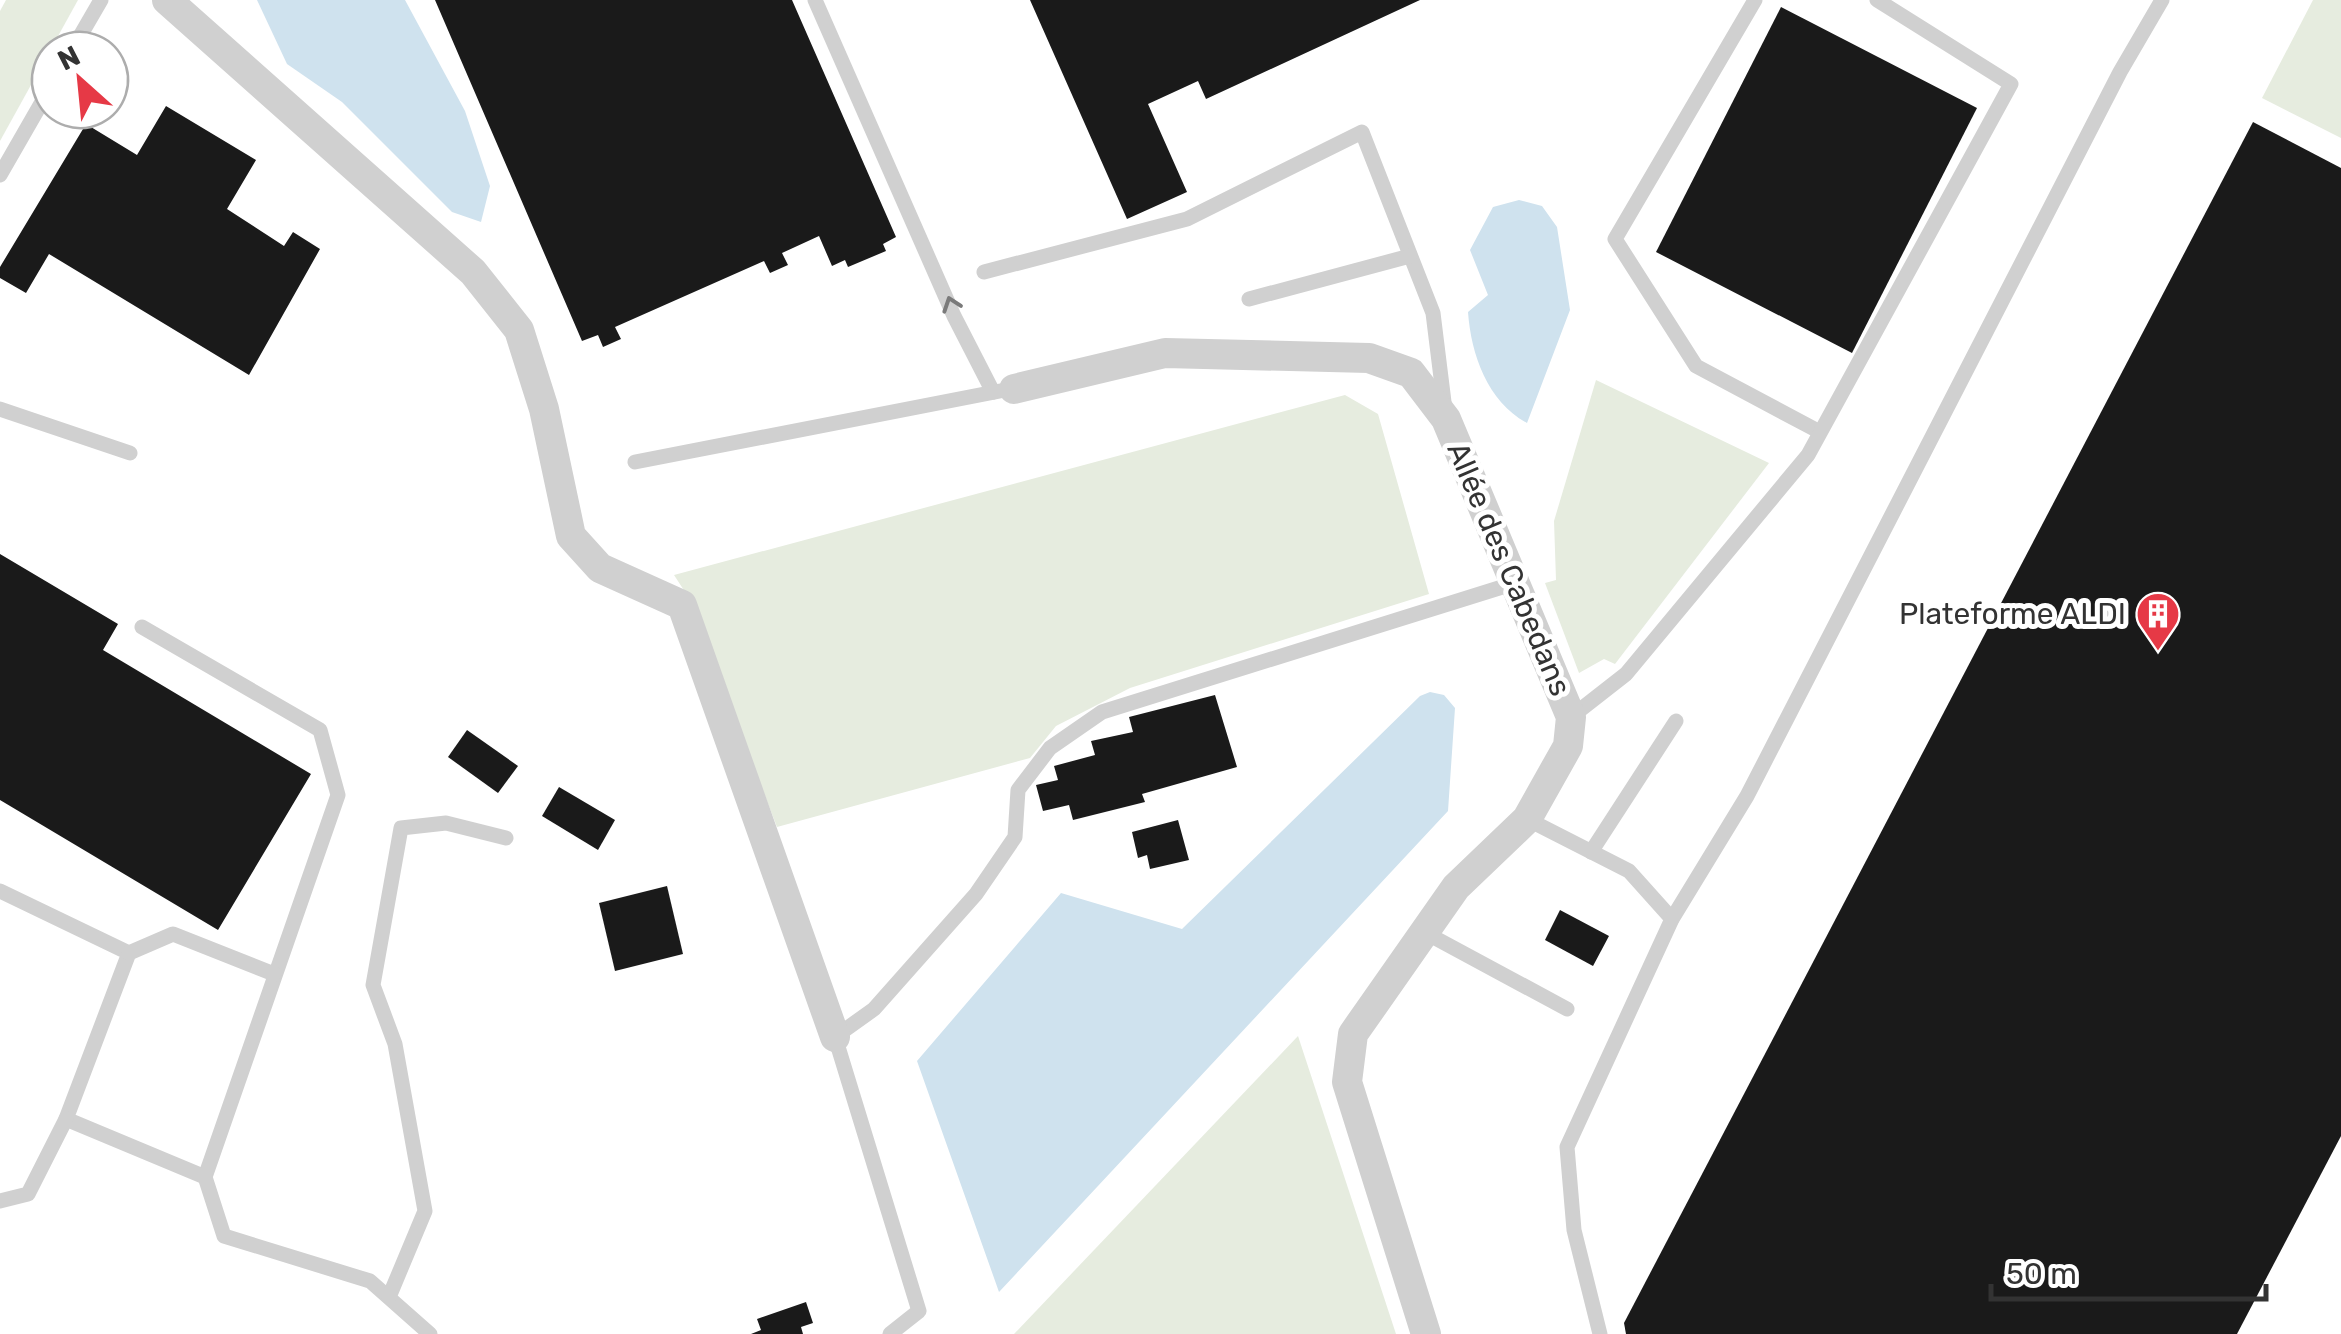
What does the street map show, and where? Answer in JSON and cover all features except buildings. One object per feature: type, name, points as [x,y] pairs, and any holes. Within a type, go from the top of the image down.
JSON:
[{"type":"street","points":[[169,1],[473,272],[518,330],[544,408],[570,536],[600,568],[682,604],[835,1037]]},
{"type":"street","name":"Allée des Cabedans","points":[[1003,391],[1165,352],[1369,358],[1410,373],[1446,419],[1571,717],[1568,746],[1527,820],[1456,887],[1353,1034],[1347,1082],[1426,1334]]},
{"type":"lane","points":[[84,30],[101,0]]},
{"type":"lane","points":[[634,462],[1003,391],[954,316],[815,0]]},
{"type":"lane","points":[[1755,0],[1615,239],[1696,366],[1820,432]]},
{"type":"lane","points":[[1571,717],[1626,674],[1808,454],[2010,84],[1877,0]]},
{"type":"lane","points":[[1600,1334],[1574,1230],[1567,1148],[1672,919],[1747,796],[2002,297],[2162,0]]},
{"type":"lane","points":[[0,175],[30,123]]},
{"type":"lane","points":[[984,272],[1187,219],[1362,132],[1433,313],[1446,419]]},
{"type":"lane","points":[[1249,299],[1410,256]]},
{"type":"lane","points":[[0,410],[130,453]]},
{"type":"lane","points":[[890,1334],[919,1311],[835,1037],[874,1009],[976,894],[1015,837],[1018,790],[1050,748],[1102,712],[1515,583]]},
{"type":"lane","points":[[142,627],[320,730],[338,795],[205,1176],[224,1236],[370,1280],[430,1334]]},
{"type":"lane","points":[[1591,852],[1676,721]]},
{"type":"lane","points":[[1527,820],[1629,871],[1672,919]]},
{"type":"lane","points":[[389,1297],[425,1211],[396,1044],[373,985],[400,828],[446,822],[506,838]]},
{"type":"lane","points":[[0,891],[129,954]]},
{"type":"lane","points":[[1424,932],[1567,1009]]},
{"type":"lane","points":[[0,1201],[28,1194],[66,1119],[129,954],[172,934],[274,974]]},
{"type":"lane","points":[[66,1119],[205,1176]]},
{"type":"shaded area","points":[[6,0],[78,0],[61,30],[30,30],[30,87],[0,141],[0,11]]},
{"type":"shaded area","points":[[2313,0],[2341,0],[2341,138],[2262,98]]},
{"type":"shaded area","points":[[1596,380],[1769,463],[1615,664],[1604,659],[1579,673],[1545,583],[1556,580],[1554,521]]},
{"type":"shaded area","points":[[1345,395],[1378,414],[1429,594],[1130,688],[1056,726],[1030,758],[777,827],[689,598],[674,575]]},
{"type":"shaded area","points":[[1298,1036],[1396,1334],[1014,1334]]},
{"type":"water","points":[[257,0],[405,0],[465,111],[490,186],[481,222],[452,212],[342,102],[287,64]]},
{"type":"water","points":[[1519,200],[1542,206],[1557,227],[1570,310],[1527,423],[1502,403],[1484,376],[1473,345],[1468,312],[1488,295],[1470,250],[1493,207]]},
{"type":"water","points":[[1430,692],[1444,695],[1455,708],[1448,811],[999,1292],[917,1061],[1061,893],[1182,929],[1420,696]]},
{"type":"place","name":"Plateforme ALDI","points":[[2158,652]]}]
